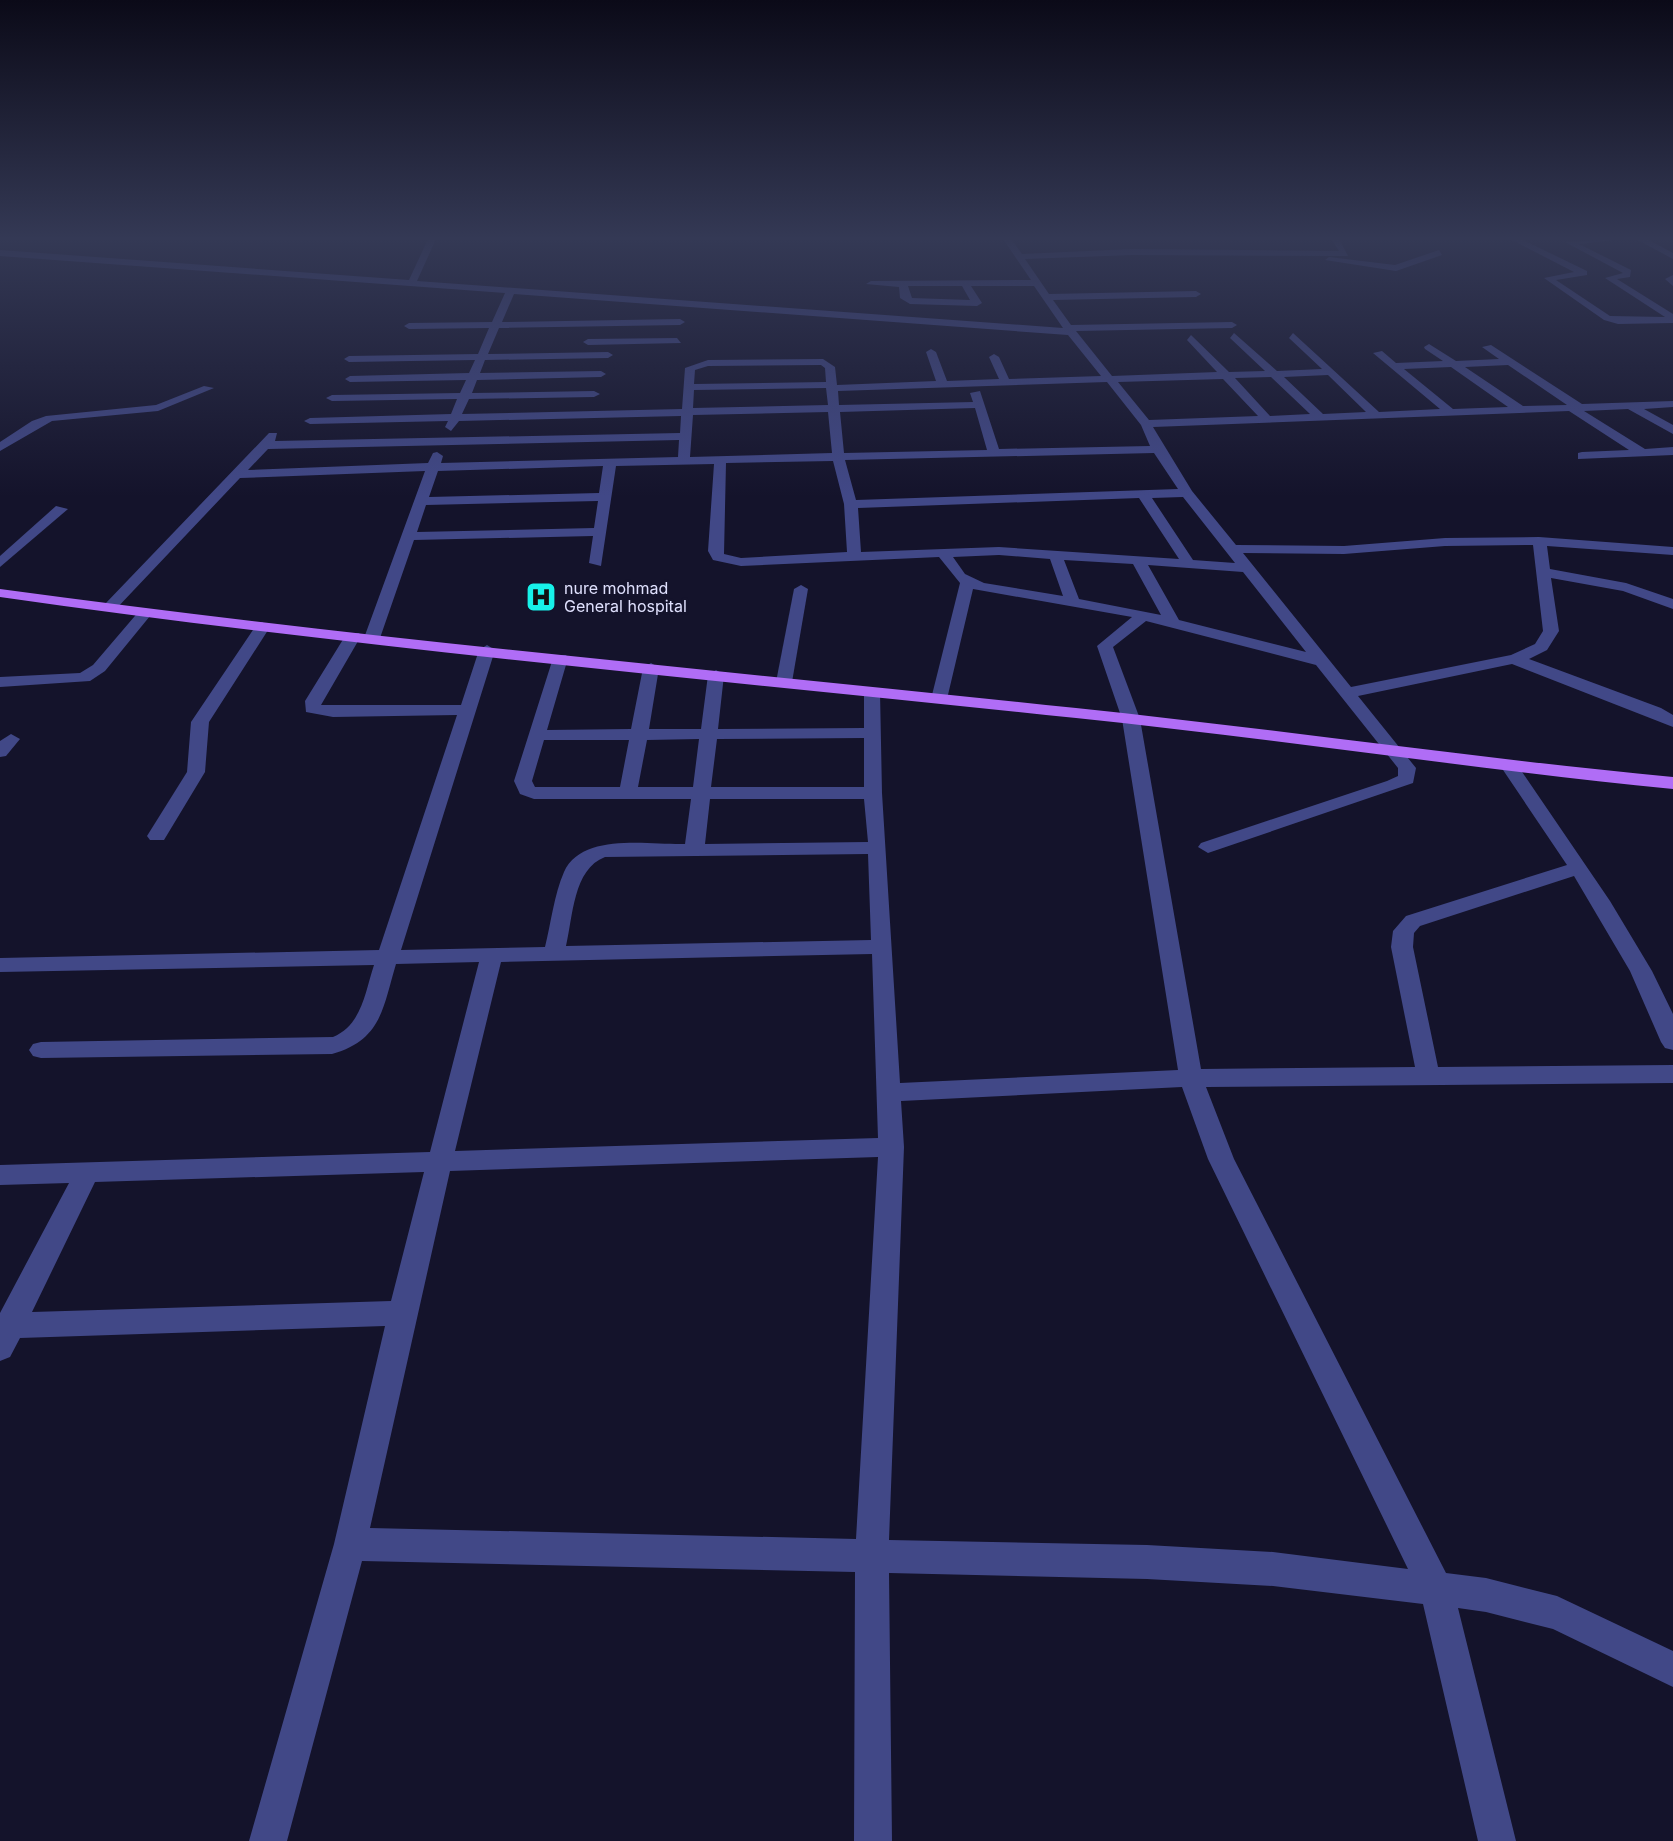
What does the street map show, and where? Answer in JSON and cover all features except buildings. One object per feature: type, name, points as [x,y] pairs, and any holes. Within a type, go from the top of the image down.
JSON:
[{"type":"main road","points":[[0,593],[262,627],[1130,719],[1390,748],[1510,767],[1673,783]]},
{"type":"street","points":[[372,638],[419,501],[495,325]]},
{"type":"street","points":[[402,337],[409,326],[500,325]]},
{"type":"street","points":[[1001,325],[1070,330],[1233,331],[1321,418]]},
{"type":"street","points":[[1066,325],[1146,424],[1158,449],[1187,492],[1407,768],[1407,779],[1209,847]]},
{"type":"street","points":[[1293,336],[1377,416]]},
{"type":"street","points":[[1191,338],[1267,419]]},
{"type":"street","points":[[575,343],[677,341]]},
{"type":"street","points":[[587,414],[613,342]]},
{"type":"street","points":[[487,344],[499,344]]},
{"type":"street","points":[[1429,347],[1522,411]]},
{"type":"street","points":[[1487,347],[1643,453]]},
{"type":"street","points":[[388,359],[395,348]]},
{"type":"street","points":[[931,352],[943,385]]},
{"type":"street","points":[[1378,353],[1451,413]]},
{"type":"street","points":[[349,359],[608,355]]},
{"type":"street","points":[[994,357],[1006,384]]},
{"type":"street","points":[[684,460],[690,368],[708,363],[823,362],[830,366],[831,409],[838,457],[851,504],[855,556]]},
{"type":"street","points":[[1394,366],[1510,362]]},
{"type":"street","points":[[689,387],[1006,384],[1331,372]]},
{"type":"street","points":[[350,379],[601,374]]},
{"type":"street","points":[[973,384],[994,454]]},
{"type":"street","points":[[0,447],[36,423],[50,418],[158,408],[208,388]]},
{"type":"street","points":[[332,398],[594,394]]},
{"type":"street","points":[[1146,424],[1673,404]]},
{"type":"street","points":[[310,421],[979,405]]},
{"type":"street","points":[[1631,406],[1673,430]]},
{"type":"street","points":[[110,607],[276,434]]},
{"type":"street","points":[[265,445],[686,436]]},
{"type":"street","points":[[237,474],[1158,449]]},
{"type":"street","points":[[1582,456],[1673,451]]},
{"type":"street","points":[[720,460],[715,551],[718,557],[741,562],[943,553],[1055,554],[1248,568]]},
{"type":"street","points":[[596,563],[610,462]]},
{"type":"street","points":[[851,504],[1187,492]]},
{"type":"street","points":[[1143,494],[1189,564]]},
{"type":"street","points":[[419,501],[606,497]]},
{"type":"street","points":[[0,563],[61,509]]},
{"type":"street","points":[[408,536],[600,532]]},
{"type":"street","points":[[1233,549],[1344,550],[1445,542],[1539,541],[1673,551]]},
{"type":"street","points":[[1346,693],[1513,659],[1535,653],[1548,643],[1551,631],[1539,541]]},
{"type":"street","points":[[943,553],[967,583],[1144,615],[1321,660]]},
{"type":"street","points":[[1055,554],[1072,601]]},
{"type":"street","points":[[1138,560],[1172,622]]},
{"type":"street","points":[[1543,572],[1626,587],[1673,604]]},
{"type":"street","points":[[939,699],[967,583]]},
{"type":"street","points":[[784,682],[801,589]]},
{"type":"street","points":[[0,682],[84,678],[99,668],[145,613]]},
{"type":"street","points":[[1144,615],[1105,646],[1130,719],[1191,1078],[1221,1159],[1436,1589],[1497,1841]]},
{"type":"street","points":[[157,836],[194,777],[200,752],[197,740],[200,722],[262,627]]},
{"type":"street","points":[[354,636],[313,701],[312,708],[333,712],[467,710]]},
{"type":"street","points":[[41,1050],[325,1046],[346,1043],[359,1033],[368,1021],[386,956],[487,650]]},
{"type":"street","points":[[560,658],[523,782],[527,790],[553,796],[873,793]]},
{"type":"street","points":[[1513,659],[1655,712],[1673,722]]},
{"type":"street","points":[[628,794],[651,668]]},
{"type":"street","points":[[694,850],[716,675]]},
{"type":"street","points":[[872,692],[873,793],[878,848],[891,1147],[872,1556],[873,1841]]},
{"type":"street","points":[[537,735],[872,733]]},
{"type":"street","points":[[1510,767],[1659,1001],[1673,1042]]},
{"type":"street","points":[[554,953],[578,864],[591,854],[878,848]]},
{"type":"street","points":[[1428,1075],[1402,947],[1404,932],[1413,921],[1576,869]]},
{"type":"street","points":[[0,965],[883,947]]},
{"type":"street","points":[[268,1841],[349,1544],[402,1313],[492,953]]},
{"type":"street","points":[[888,1093],[1191,1078],[1673,1074]]},
{"type":"street","points":[[0,1175],[891,1147]]},
{"type":"street","points":[[4,1334],[87,1172]]},
{"type":"street","points":[[4,1334],[402,1313]]},
{"type":"street","points":[[349,1544],[1147,1562],[1259,1568],[1486,1595],[1557,1613],[1673,1669]]},
{"type":"place","name":"nure mohmad General hospital","points":[[541,597]]}]
